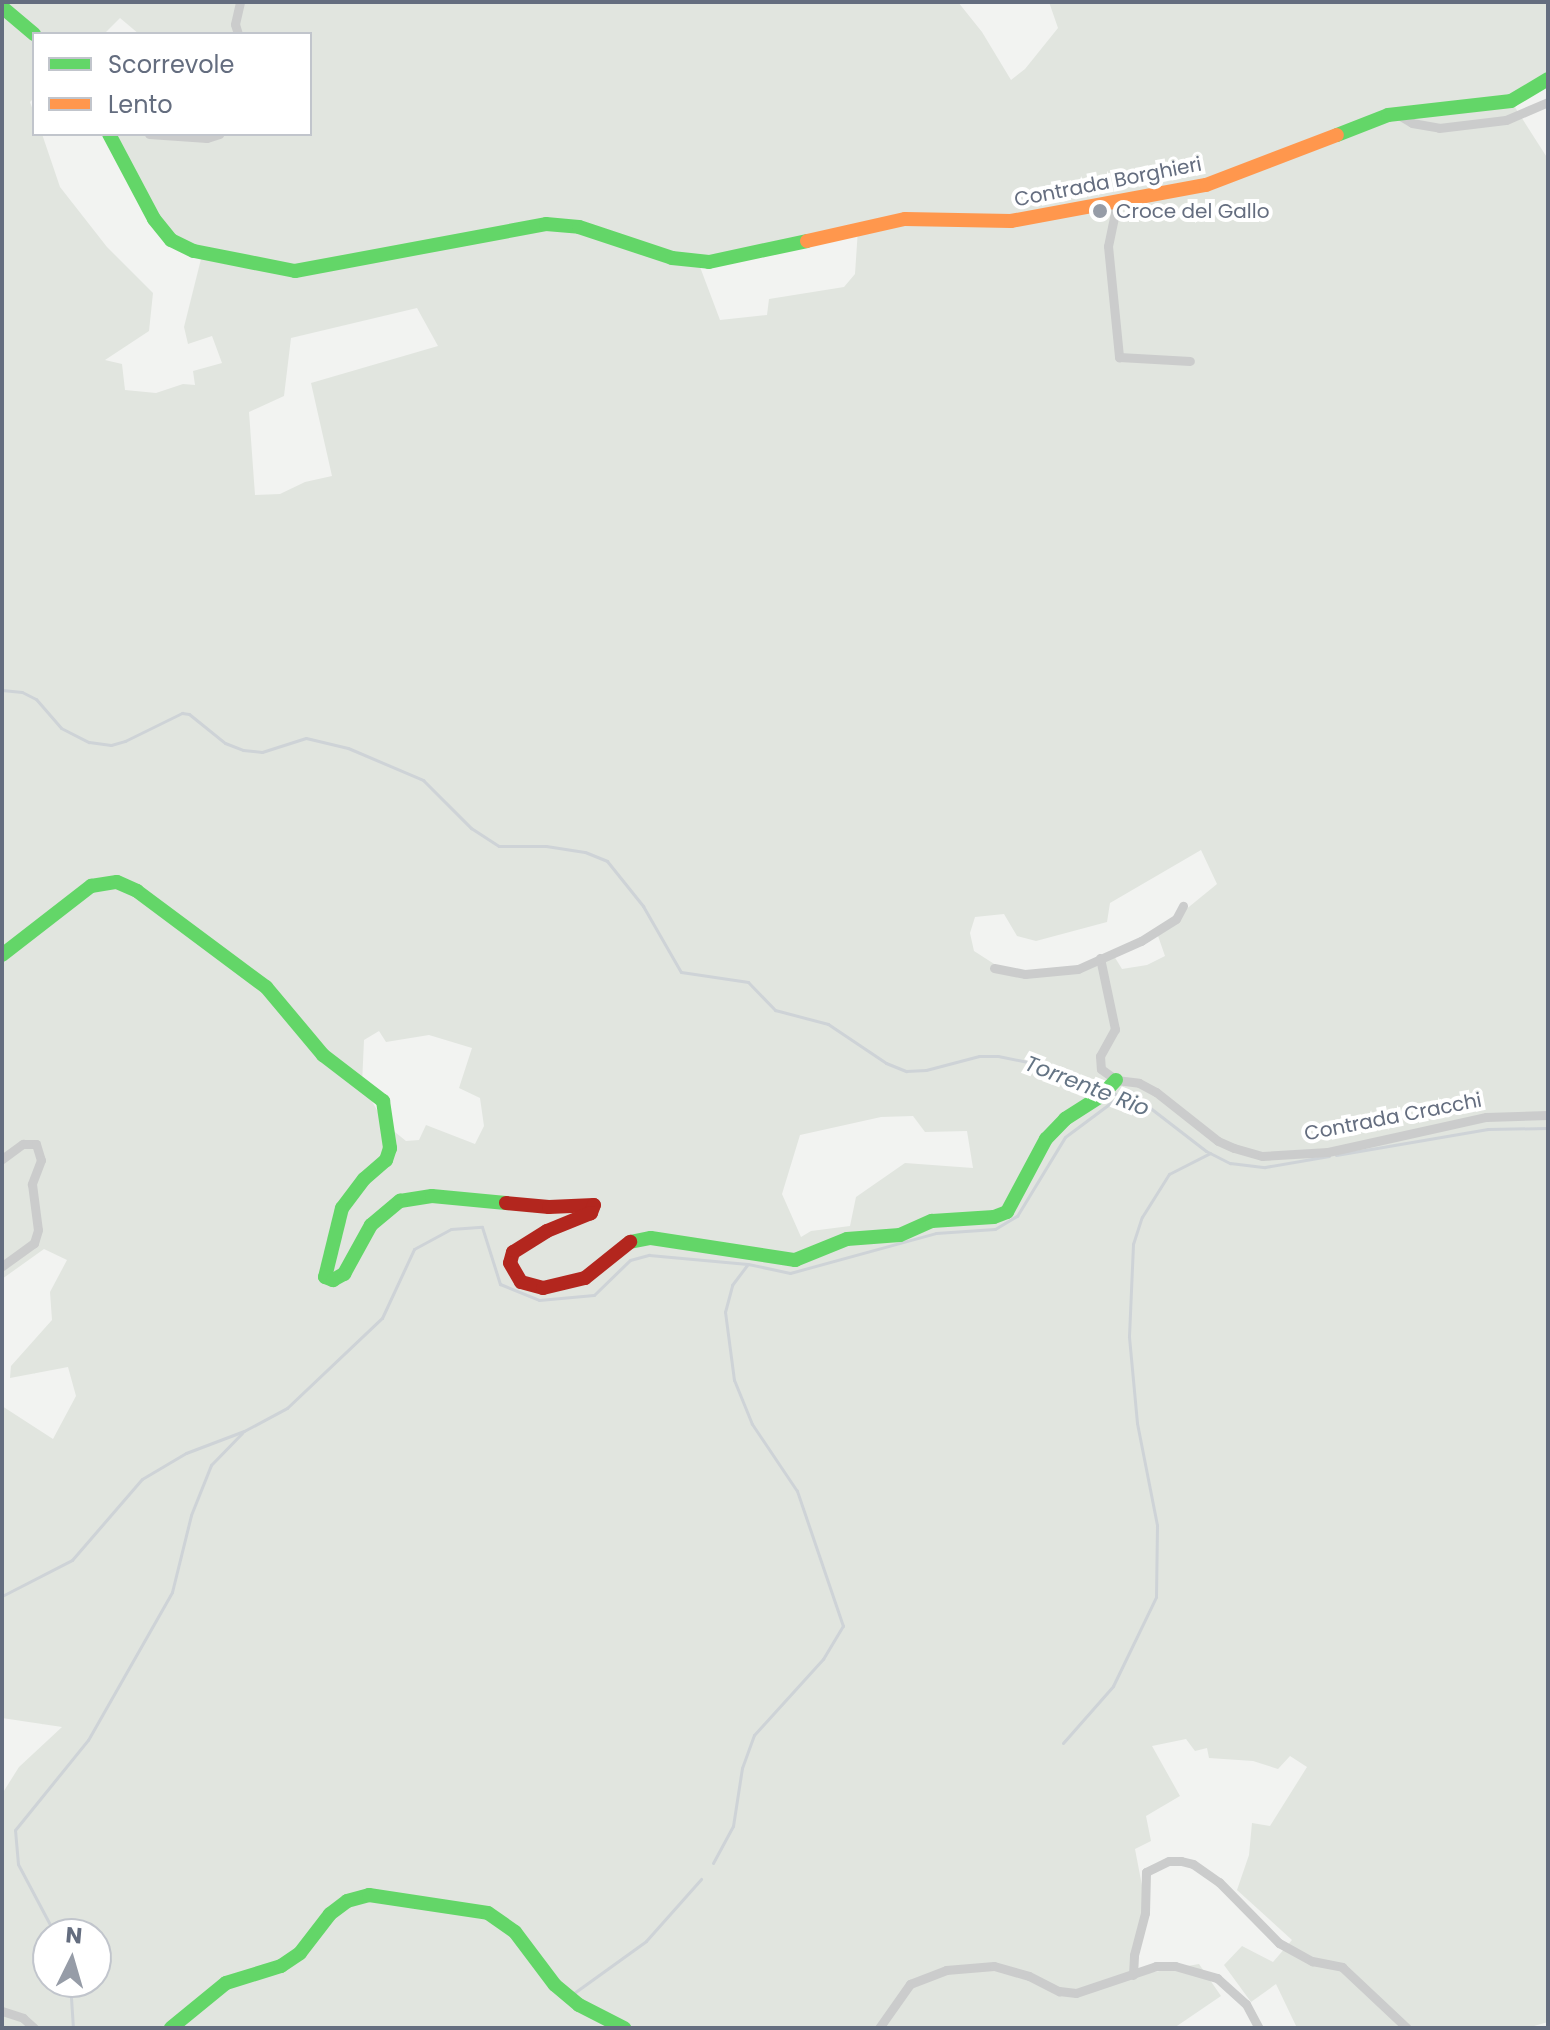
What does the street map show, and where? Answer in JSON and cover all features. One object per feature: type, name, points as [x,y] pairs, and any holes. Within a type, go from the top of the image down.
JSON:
[{"type":"street","points":[[237,32],[235,24],[240,2]]},
{"type":"street","points":[[2,7],[32,32]]},
{"type":"street","name":"Contrada Borghieri","points":[[110,136],[140,197],[171,240],[194,251],[295,271],[546,224],[579,227],[672,258],[709,262],[905,219],[1011,221],[1206,185],[1397,114],[1511,101],[1548,79]]},
{"type":"street","points":[[1397,114],[1412,123],[1439,128],[1506,120],[1548,102]]},
{"type":"street","points":[[178,136],[213,136]]},
{"type":"street","points":[[1117,203],[1108,246],[1119,357],[1190,361]]},
{"type":"street","points":[[2,955],[91,886],[117,882],[137,891],[266,987],[323,1055],[383,1101],[390,1148],[386,1160],[364,1179],[342,1208],[325,1277],[333,1280],[344,1274],[371,1225],[400,1201],[432,1196],[549,1207],[594,1205],[591,1213],[547,1231],[513,1252],[510,1263],[521,1282],[543,1288],[585,1278],[627,1243],[651,1238],[795,1260],[847,1239],[900,1235],[932,1221],[994,1217],[1007,1212],[1046,1139],[1065,1119],[1110,1088],[1099,1063],[1115,1029],[1100,958]]},
{"type":"street","points":[[994,968],[1025,974],[1078,969],[1141,941],[1176,919],[1183,906]]},
{"type":"street","name":"Contrada Cracchi","points":[[1110,1088],[1139,1083],[1156,1092],[1218,1141],[1262,1156],[1328,1152],[1486,1117],[1548,1115]]},
{"type":"street","points":[[2,1159],[23,1144],[36,1144],[41,1160],[32,1184],[38,1230],[34,1243],[2,1266]]},
{"type":"street","points":[[1133,1975],[1134,1955],[1145,1913],[1146,1872],[1169,1861],[1181,1861],[1193,1864],[1219,1882],[1279,1943],[1312,1961],[1342,1967],[1407,2028]]},
{"type":"street","points":[[171,2028],[226,1983],[281,1966],[300,1953],[330,1914],[347,1901],[369,1895],[488,1913],[515,1932],[567,1995],[624,2028]]},
{"type":"street","points":[[879,2028],[910,1984],[946,1970],[994,1966],[1029,1976],[1059,1991],[1076,1993],[1156,1966],[1175,1966],[1217,1978],[1246,2004],[1259,2028]]},
{"type":"street","points":[[2,2011],[23,2018],[34,2028]]},
{"type":"shaded area","points":[[2,2],[958,2],[982,32],[1011,80],[1025,69],[1058,28],[1049,2],[1548,2],[1548,71],[1509,98],[1548,159],[1548,2022],[1527,2028],[1297,2028],[1276,1984],[1251,2002],[1224,1965],[1242,1946],[1273,1962],[1292,1940],[1237,1890],[1249,1855],[1252,1823],[1270,1826],[1307,1767],[1290,1756],[1278,1769],[1253,1761],[1209,1758],[1207,1748],[1195,1751],[1186,1739],[1152,1746],[1180,1796],[1146,1816],[1151,1841],[1135,1849],[1148,1917],[1132,1956],[1137,1975],[1199,1964],[1221,1996],[1174,2028],[2,2028],[2,1794],[19,1767],[62,1727],[2,1718],[2,1406],[53,1439],[76,1396],[68,1367],[10,1378],[11,1366],[52,1320],[50,1292],[67,1260],[44,1249],[2,1279]],"holes":[[[120,18],[137,32],[312,32],[312,136],[113,136],[159,226],[203,251],[184,327],[188,344],[212,336],[222,363],[193,371],[195,385],[183,384],[156,393],[125,390],[122,364],[105,360],[149,331],[153,293],[107,247],[60,187],[43,136],[32,136],[30,102],[32,32],[106,32]],[[858,229],[855,274],[844,287],[769,299],[767,315],[720,320],[697,259]],[[417,308],[438,346],[311,383],[332,476],[305,482],[280,494],[255,495],[249,412],[284,396],[291,338]],[[1201,850],[1217,884],[1157,933],[1165,956],[1147,965],[1122,969],[1114,956],[1071,968],[1034,973],[1002,969],[974,951],[970,933],[975,917],[1004,914],[1017,936],[1036,941],[1107,922],[1110,903]],[[379,1031],[386,1042],[429,1035],[472,1048],[459,1088],[480,1098],[484,1126],[475,1144],[426,1125],[419,1140],[406,1141],[385,1124],[362,1084],[364,1040]],[[913,1116],[925,1132],[967,1131],[973,1168],[905,1163],[856,1197],[850,1226],[811,1231],[801,1237],[782,1194],[800,1135],[881,1117]]]},
{"type":"waterway","name":"Torrente Rio","points":[[2,690],[22,692],[36,699],[61,728],[89,742],[111,745],[125,741],[182,713],[189,714],[225,743],[243,750],[262,752],[306,738],[348,748],[423,780],[471,828],[499,846],[546,846],[585,852],[607,861],[643,906],[681,972],[748,982],[775,1010],[828,1024],[886,1063],[906,1071],[926,1070],[979,1056],[998,1056],[1047,1066],[1099,1089]]},
{"type":"waterway","name":"Torrente Rio","points":[[1110,1092],[1149,1107],[1206,1151],[1230,1163],[1265,1167],[1329,1156]]},
{"type":"waterway","points":[[2,1596],[72,1560],[142,1479],[186,1453],[244,1431],[287,1408],[382,1318],[414,1249],[451,1229],[482,1227],[500,1284],[539,1300],[594,1295],[630,1260],[649,1255],[748,1264],[790,1273],[936,1233],[995,1229],[1017,1216],[1065,1137],[1120,1096]]},
{"type":"waterway","name":"Torrente Rio","points":[[1336,1155],[1488,1129],[1548,1128]]},
{"type":"waterway","points":[[1063,1743],[1113,1686],[1156,1597],[1157,1525],[1137,1423],[1129,1336],[1133,1244],[1142,1217],[1169,1174],[1210,1153]]},
{"type":"waterway","points":[[713,1863],[733,1826],[742,1768],[754,1735],[823,1659],[843,1626],[797,1491],[752,1424],[734,1380],[725,1312],[732,1285],[748,1264]]},
{"type":"waterway","points":[[47,1918],[18,1864],[15,1830],[88,1740],[172,1592],[191,1515],[211,1465],[242,1433]]},
{"type":"waterway","points":[[574,1993],[646,1941],[701,1879]]},
{"type":"waterway","points":[[71,1998],[73,2028]]},
{"type":"traffic: fast","points":[[2,7],[32,32]]},
{"type":"traffic: fast","points":[[1337,135],[1388,115],[1511,101],[1548,79]]},
{"type":"traffic: fast","points":[[110,136],[154,219],[171,240],[194,251],[295,271],[546,224],[579,227],[672,258],[709,262],[807,241]]},
{"type":"traffic: fast","points":[[2,955],[91,886],[117,882],[137,891],[266,987],[323,1055],[383,1101],[390,1148],[386,1160],[364,1179],[342,1208],[325,1277],[333,1280],[344,1274],[371,1225],[400,1201],[432,1196],[506,1203]]},
{"type":"traffic: fast","points":[[630,1242],[651,1238],[795,1260],[847,1239],[900,1235],[932,1221],[994,1217],[1007,1212],[1046,1139],[1065,1119],[1101,1096],[1116,1080]]},
{"type":"traffic: fast","points":[[171,2028],[226,1983],[281,1966],[300,1953],[330,1914],[347,1901],[369,1895],[488,1913],[515,1932],[555,1985],[579,2005],[624,2028]]},
{"type":"traffic: slow","points":[[807,241],[905,219],[1011,221],[1206,185],[1337,135]]},
{"type":"traffic: jam","points":[[506,1203],[549,1207],[594,1205],[591,1213],[547,1231],[513,1252],[510,1263],[521,1282],[543,1288],[585,1278],[630,1242]]},
{"type":"place","name":"Croce del Gallo","points":[[1100,211]]}]
